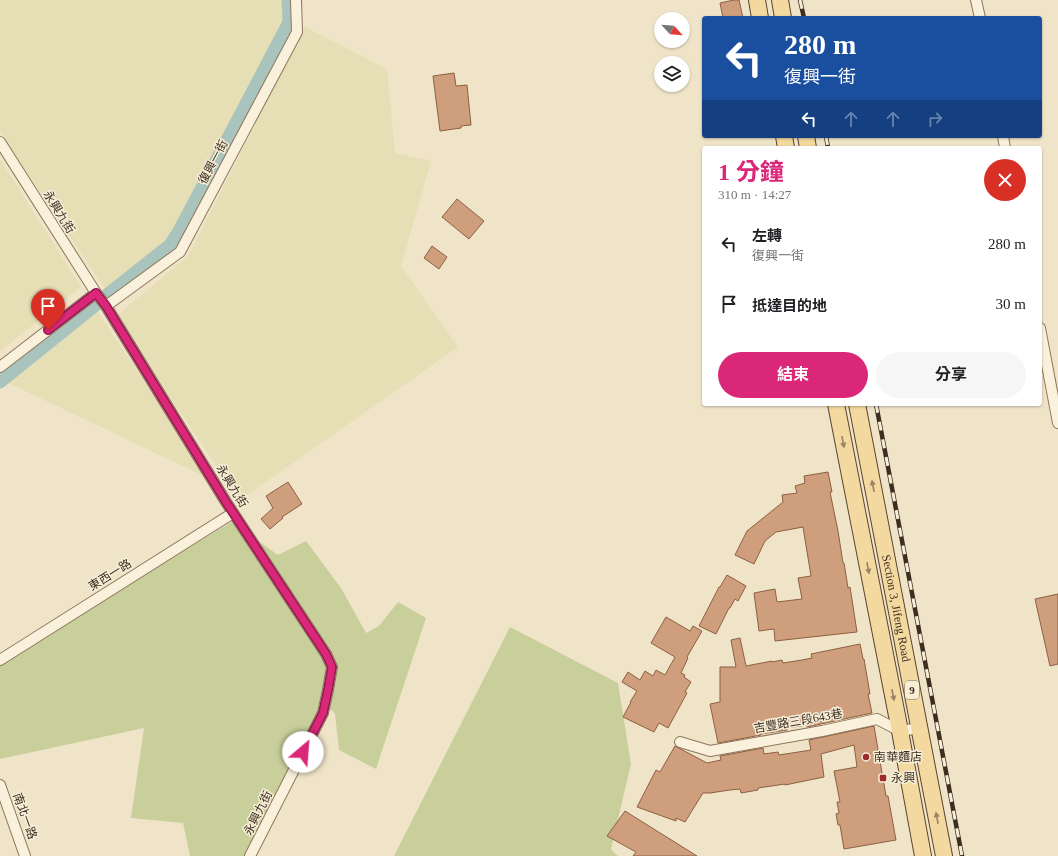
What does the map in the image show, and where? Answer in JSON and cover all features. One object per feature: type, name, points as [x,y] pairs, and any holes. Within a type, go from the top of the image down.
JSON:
[{"type":"main road","points":[[757,0],[760,16]]},
{"type":"main road","points":[[780,0],[783,16]]},
{"type":"main road","name":"Section 3, Jifeng Road","points":[[836,406],[923,856]]},
{"type":"main road","name":"Section 3, Jifeng Road","points":[[858,406],[944,856]]},
{"type":"street","name":"復興一街","points":[[106,306],[180,252],[297,32],[296,0]]},
{"type":"street","points":[[976,0],[980,16]]},
{"type":"street","name":"永興九街","points":[[0,142],[96,293],[106,306],[233,513],[326,654],[332,667],[323,713],[250,856]]},
{"type":"street","points":[[0,367],[96,293]]},
{"type":"street","points":[[1042,339],[1058,423]]},
{"type":"street","name":"東西一路","points":[[0,660],[233,513]]},
{"type":"street","name":"吉豐路三段643巷","points":[[680,742],[710,751],[822,731],[877,719],[900,731]]},
{"type":"street","points":[[900,731],[920,728]]},
{"type":"street","name":"南北一路","points":[[0,785],[25,856]]},
{"type":"shaded area","points":[[0,0],[286,0],[287,24],[172,237],[105,289],[0,132]]},
{"type":"shaded area","points":[[305,27],[387,69],[395,153],[431,161],[401,266],[458,347],[240,500],[115,317],[188,256]]},
{"type":"shaded area","points":[[0,159],[81,287],[0,351]]},
{"type":"shaded area","points":[[88,298],[210,479],[0,379],[0,369]]},
{"type":"green space","points":[[231,522],[278,555],[306,541],[341,588],[366,633],[379,626],[398,602],[426,618],[376,769],[339,750],[335,714],[333,711],[324,710],[248,856],[190,856],[183,823],[131,818],[144,728],[0,759],[0,664]]},
{"type":"green space","points":[[510,627],[618,683],[631,764],[611,849],[618,856],[394,856]]},
{"type":"building","points":[[739,0],[743,16],[723,16],[720,3]]},
{"type":"building","points":[[454,73],[456,86],[467,85],[471,125],[440,131],[433,76]]},
{"type":"building","points":[[457,199],[484,221],[469,239],[442,217]]},
{"type":"building","points":[[432,246],[447,257],[439,269],[424,258]]},
{"type":"building","points":[[828,472],[832,492],[830,492],[848,588],[850,587],[857,632],[775,641],[774,629],[759,631],[754,593],[775,589],[777,602],[802,599],[798,578],[811,576],[803,527],[776,532],[765,541],[754,564],[735,555],[747,531],[783,502],[782,495],[797,493],[795,486],[805,483],[804,476]]},
{"type":"building","points":[[288,482],[302,504],[282,517],[283,518],[270,529],[261,519],[273,508],[266,496]]},
{"type":"building","points":[[727,575],[746,586],[738,601],[735,599],[729,608],[716,634],[699,626],[719,587]]},
{"type":"building","points":[[1058,594],[1058,664],[1050,666],[1035,599]]},
{"type":"building","points":[[666,617],[690,631],[693,626],[702,631],[687,657],[688,658],[681,673],[691,682],[685,692],[687,693],[668,728],[659,723],[654,732],[623,717],[637,691],[622,682],[628,672],[640,680],[645,671],[653,676],[656,670],[665,675],[675,657],[651,643]]},
{"type":"building","points":[[740,638],[746,666],[772,661],[782,660],[783,663],[802,660],[812,658],[811,654],[860,644],[864,659],[872,713],[807,727],[807,725],[787,728],[787,730],[718,743],[710,704],[720,702],[720,667],[736,667],[731,640]]},
{"type":"building","points":[[874,726],[886,796],[888,796],[896,840],[844,849],[840,825],[838,825],[836,814],[839,813],[837,802],[840,802],[834,771],[857,767],[854,745],[821,754],[824,777],[785,785],[758,788],[758,790],[741,793],[740,789],[703,793],[685,822],[676,818],[676,821],[637,807],[656,770],[660,772],[675,746],[707,763],[721,760],[720,756],[763,748],[764,754],[778,752],[779,755],[811,750],[809,740]]},
{"type":"building","points":[[625,811],[697,856],[633,856],[636,852],[607,836]]},
{"type":"waterway","points":[[108,294],[170,245],[179,231],[287,26],[289,21],[288,0]]},
{"type":"waterway","points":[[0,382],[97,304]]},
{"type":"railway","points":[[800,0],[804,16]]},
{"type":"railway","points":[[826,138],[828,146]]},
{"type":"railway","points":[[876,406],[962,856]]},
{"type":"place","name":"南華麵店","points":[[866,757]]},
{"type":"place","name":"永興","points":[[883,778]]},
{"type":"route","points":[[48,330],[96,293],[106,306],[233,513],[326,654],[332,667],[323,713],[303,752]]}]
